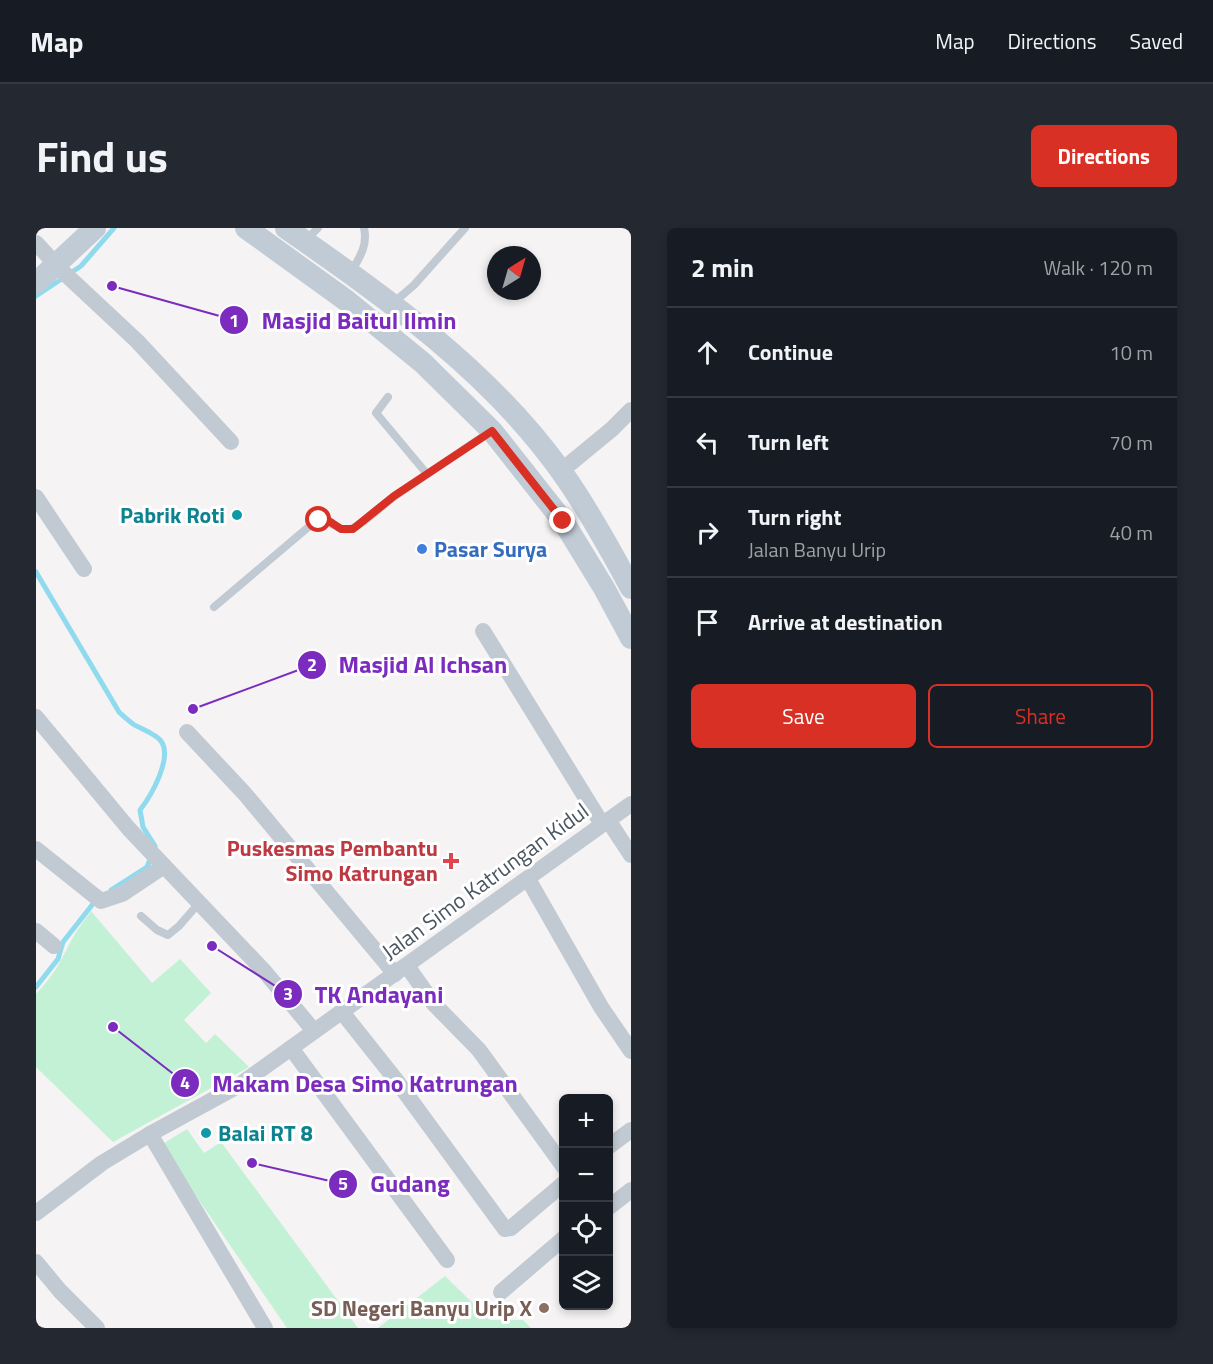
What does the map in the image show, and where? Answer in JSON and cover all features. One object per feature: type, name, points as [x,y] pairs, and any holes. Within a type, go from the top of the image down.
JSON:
[{"type":"main road","points":[[36,283],[59,268],[95,228]]},
{"type":"main road","points":[[246,228],[346,301],[423,363],[492,431],[563,521],[631,638]]},
{"type":"main road","points":[[286,228],[311,235],[351,273],[424,329],[477,375],[530,432],[561,471],[631,588]]},
{"type":"street","points":[[36,243],[59,268],[137,341],[231,442]]},
{"type":"street","points":[[561,471],[612,429],[631,410]]},
{"type":"street","points":[[36,497],[84,569]]},
{"type":"street","points":[[483,631],[605,822],[631,855]]},
{"type":"street","points":[[36,717],[156,858],[265,972],[314,1031]]},
{"type":"street","points":[[187,732],[401,970],[479,1050],[559,1160]]},
{"type":"street","name":"Jalan Simo Katrungan Kidul","points":[[36,1213],[102,1163],[238,1086],[631,804]]},
{"type":"street","points":[[36,849],[98,898],[122,894],[156,858]]},
{"type":"street","points":[[528,879],[601,1006],[631,1051]]},
{"type":"street","points":[[36,931],[54,946]]},
{"type":"street","points":[[342,1012],[396,1080],[505,1229],[511,1228],[559,1187]]},
{"type":"street","points":[[291,1048],[447,1260]]},
{"type":"street","points":[[613,1144],[631,1130]]},
{"type":"street","points":[[150,1134],[264,1328]]},
{"type":"street","points":[[613,1205],[631,1190]]},
{"type":"street","points":[[501,1292],[559,1242]]},
{"type":"street","points":[[36,1262],[60,1291],[97,1328]]},
{"type":"lane","points":[[351,273],[364,250],[366,235],[364,228]]},
{"type":"lane","points":[[391,304],[414,285],[465,228]]},
{"type":"lane","points":[[388,397],[375,413],[428,474]]},
{"type":"lane","points":[[214,607],[312,524],[319,520],[329,521],[341,529],[353,529],[394,496],[492,431]]},
{"type":"lane","points":[[141,916],[168,935],[199,903]]},
{"type":"green space","points":[[91,911],[152,983],[180,959],[211,993],[184,1020],[206,1043],[215,1034],[249,1067],[113,1142],[36,1067],[36,994],[54,972]]},
{"type":"green space","points":[[187,1129],[204,1153],[221,1142],[358,1328],[287,1328],[161,1145]]},
{"type":"green space","points":[[445,1276],[490,1320],[523,1320],[531,1328],[378,1328]]},
{"type":"waterway","points":[[36,296],[81,266],[114,228]]},
{"type":"waterway","points":[[36,572],[119,712],[133,724],[161,741],[164,748],[163,767],[150,796],[140,810],[143,827],[155,846]]},
{"type":"waterway","points":[[111,890],[147,867],[151,857]]},
{"type":"waterway","points":[[36,987],[58,959],[63,942],[96,900]]},
{"type":"place","name":"Masjid Baitul Ilmin","points":[[112,286]]},
{"type":"place","name":"Pabrik Roti","points":[[237,515]]},
{"type":"place","name":"Pasar Surya","points":[[422,549]]},
{"type":"place","name":"Masjid Al Ichsan","points":[[193,709]]},
{"type":"place","name":"Puskesmas Pembantu Simo Katrungan","points":[[451,861]]},
{"type":"place","name":"TK Andayani","points":[[212,946]]},
{"type":"place","name":"Makam Desa Simo Katrungan","points":[[113,1027]]},
{"type":"place","name":"Balai RT 8","points":[[206,1133]]},
{"type":"place","name":"Gudang","points":[[252,1163]]},
{"type":"place","name":"SD Negeri Banyu Urip X","points":[[544,1308]]},
{"type":"route","points":[[319,520],[329,521],[341,529],[353,529],[394,496],[492,431],[563,521]]}]
